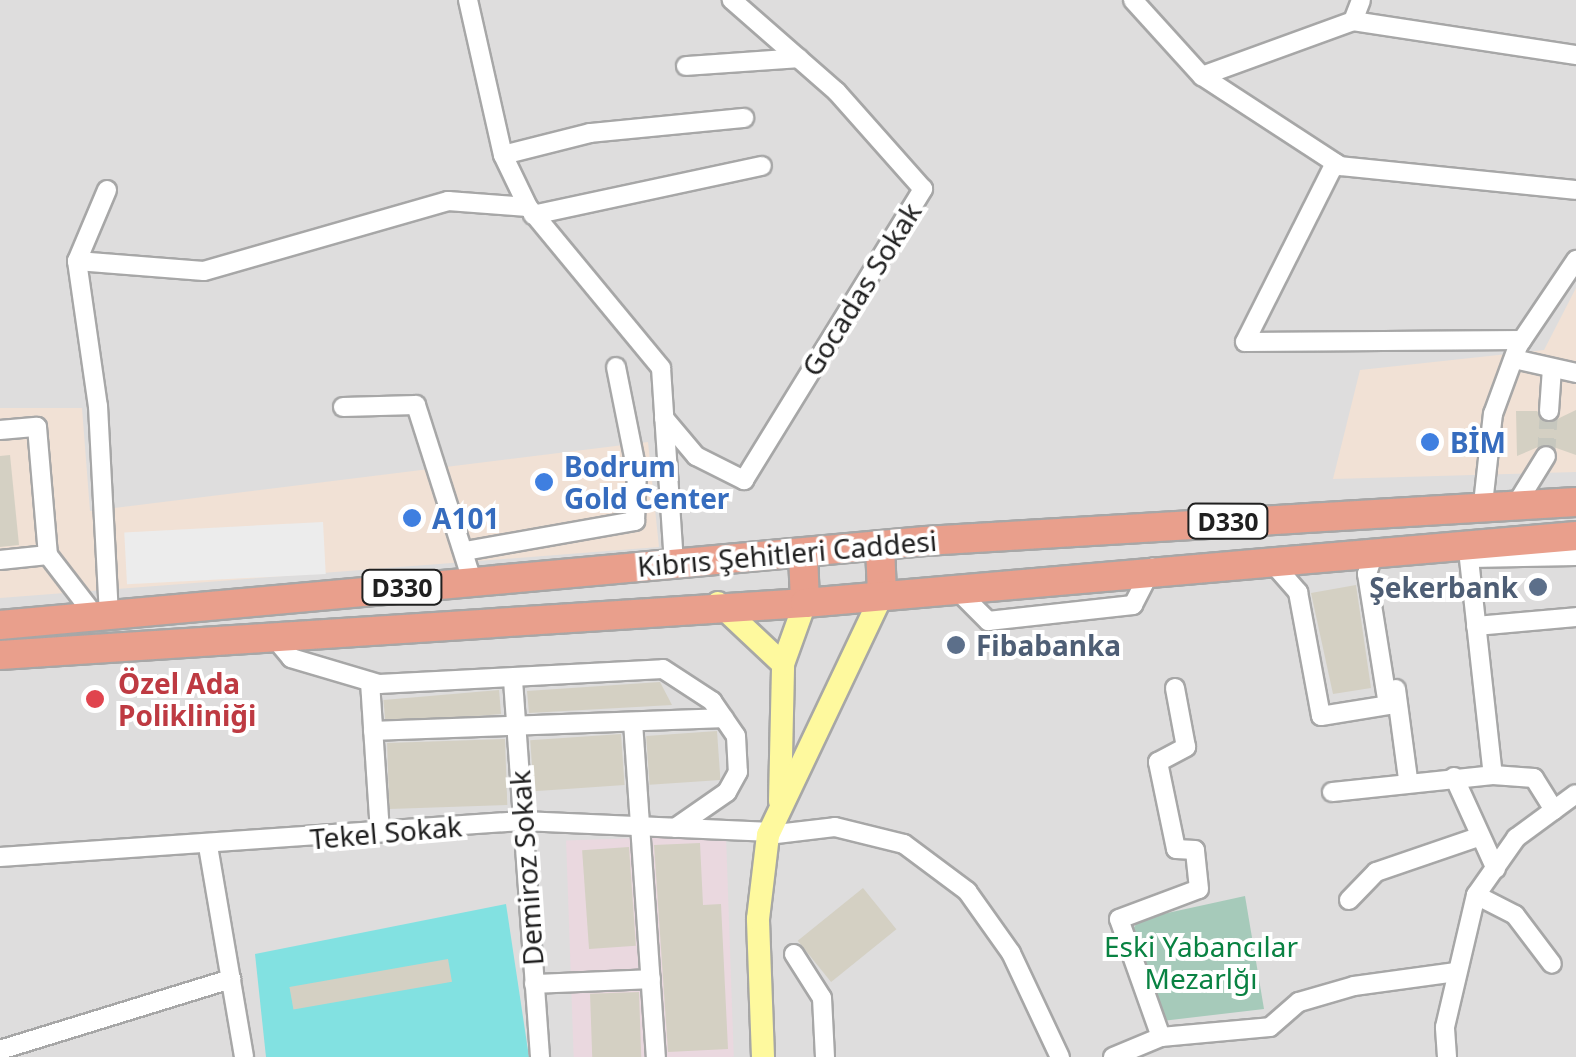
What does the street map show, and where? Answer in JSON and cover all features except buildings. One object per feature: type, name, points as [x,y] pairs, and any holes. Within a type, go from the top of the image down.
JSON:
[{"type":"highway","name":"Kıbrıs Şehitleri Caddesi","points":[[0,625],[880,545],[1484,504],[1576,502]]},
{"type":"highway","name":"Kıbrıs Şehitleri Caddesi","points":[[0,655],[718,604],[804,603],[1267,556],[1469,549],[1576,536]]},
{"type":"highway","points":[[880,545],[882,595]]},
{"type":"highway","points":[[804,553],[804,603]]},
{"type":"main road","points":[[773,827],[882,595]]},
{"type":"main road","points":[[763,1057],[758,919],[773,827],[783,664],[804,603]]},
{"type":"main road","points":[[718,604],[783,664]]},
{"type":"street","points":[[468,0],[503,155],[531,211],[662,368],[674,562]]},
{"type":"street","name":"Gocadas Sokak","points":[[664,418],[696,456],[744,480],[924,188],[799,58],[732,0]]},
{"type":"street","points":[[1132,0],[1202,76],[1336,163],[1575,184]]},
{"type":"street","points":[[1352,21],[1361,0]]},
{"type":"street","points":[[1202,76],[1352,21],[1576,55]]},
{"type":"street","points":[[686,66],[799,58]]},
{"type":"street","points":[[503,155],[590,133],[744,118]]},
{"type":"street","points":[[1336,163],[1246,342],[1522,340]]},
{"type":"street","points":[[77,261],[204,271],[448,201],[531,211],[762,166]]},
{"type":"street","points":[[102,616],[98,406],[77,261],[107,190]]},
{"type":"street","points":[[1484,504],[1493,414],[1522,340],[1576,260]]},
{"type":"street","points":[[1514,359],[1576,373]]},
{"type":"street","points":[[465,551],[634,522],[637,472],[616,367]]},
{"type":"street","points":[[1548,411],[1552,368]]},
{"type":"street","points":[[344,407],[416,405],[472,581]]},
{"type":"street","points":[[0,430],[37,427],[48,555],[102,616]]},
{"type":"street","points":[[1517,503],[1546,456]]},
{"type":"street","points":[[1493,775],[1469,549],[1576,556]]},
{"type":"street","points":[[1267,556],[1298,592],[1321,716],[1388,705],[1367,574],[1374,550]]},
{"type":"street","points":[[1374,550],[1408,779]]},
{"type":"street","points":[[0,560],[48,555]]},
{"type":"street","points":[[1476,626],[1576,617]]},
{"type":"street","points":[[272,635],[292,658],[370,682],[513,680],[663,669],[724,718],[736,736],[738,772],[727,792],[675,828]]},
{"type":"street","name":"Demiroz Sokak","points":[[513,680],[540,1057]]},
{"type":"street","points":[[370,682],[380,833]]},
{"type":"street","points":[[1161,1037],[1120,918],[1199,890],[1196,850],[1176,850],[1158,762],[1186,746],[1175,688]]},
{"type":"street","points":[[373,731],[516,730],[724,718]]},
{"type":"street","points":[[633,722],[656,1057]]},
{"type":"street","points":[[1332,792],[1408,779],[1493,775],[1534,778],[1554,810]]},
{"type":"street","points":[[1454,777],[1496,869]]},
{"type":"street","points":[[1448,1057],[1456,972],[1476,894],[1554,810],[1576,794]]},
{"type":"street","name":"Tekel Sokak","points":[[0,857],[208,846],[522,821],[675,828],[834,827],[904,844],[967,891],[1010,953],[1060,1057]]},
{"type":"street","points":[[1349,900],[1376,872],[1478,836]]},
{"type":"street","points":[[208,846],[244,1057]]},
{"type":"street","points":[[1476,894],[1515,914],[1552,964]]},
{"type":"street","points":[[794,954],[822,998],[825,1057]]},
{"type":"street","points":[[1114,1057],[1161,1037],[1270,1027],[1299,1002],[1456,972]]},
{"type":"street","points":[[534,984],[651,978]]},
{"type":"street","points":[[0,1050],[230,979]]},
{"type":"shaded area","points":[[0,0],[1576,0],[1576,1057],[0,1057]]},
{"type":"shaded area","points":[[1576,288],[1576,472],[1333,479],[1360,370],[1544,350]]},
{"type":"shaded area","points":[[0,408],[82,408],[90,511],[648,442],[659,547],[0,598]]},
{"type":"shaded area","points":[[323,522],[326,574],[127,584],[124,532]]},
{"type":"shaded area","points":[[726,835],[734,1057],[574,1057],[566,841]]},
{"type":"shaded area","points":[[506,904],[529,1057],[266,1057],[255,954]]},
{"type":"green space","name":"Eski Yabancılar Mezarlğı","points":[[1245,896],[1264,1009],[1162,1021],[1132,930],[1140,919]]},
{"type":"tunnel","points":[[1546,456],[1549,411]]},
{"type":"place","name":"BİM","points":[[1430,442]]},
{"type":"place","name":"Bodrum Gold Center","points":[[544,482]]},
{"type":"place","name":"A101","points":[[412,518]]},
{"type":"place","name":"Şekerbank","points":[[1538,587]]},
{"type":"place","name":"Fibabanka","points":[[956,645]]},
{"type":"place","name":"Özel Ada Polikliniği","points":[[95,699]]}]
